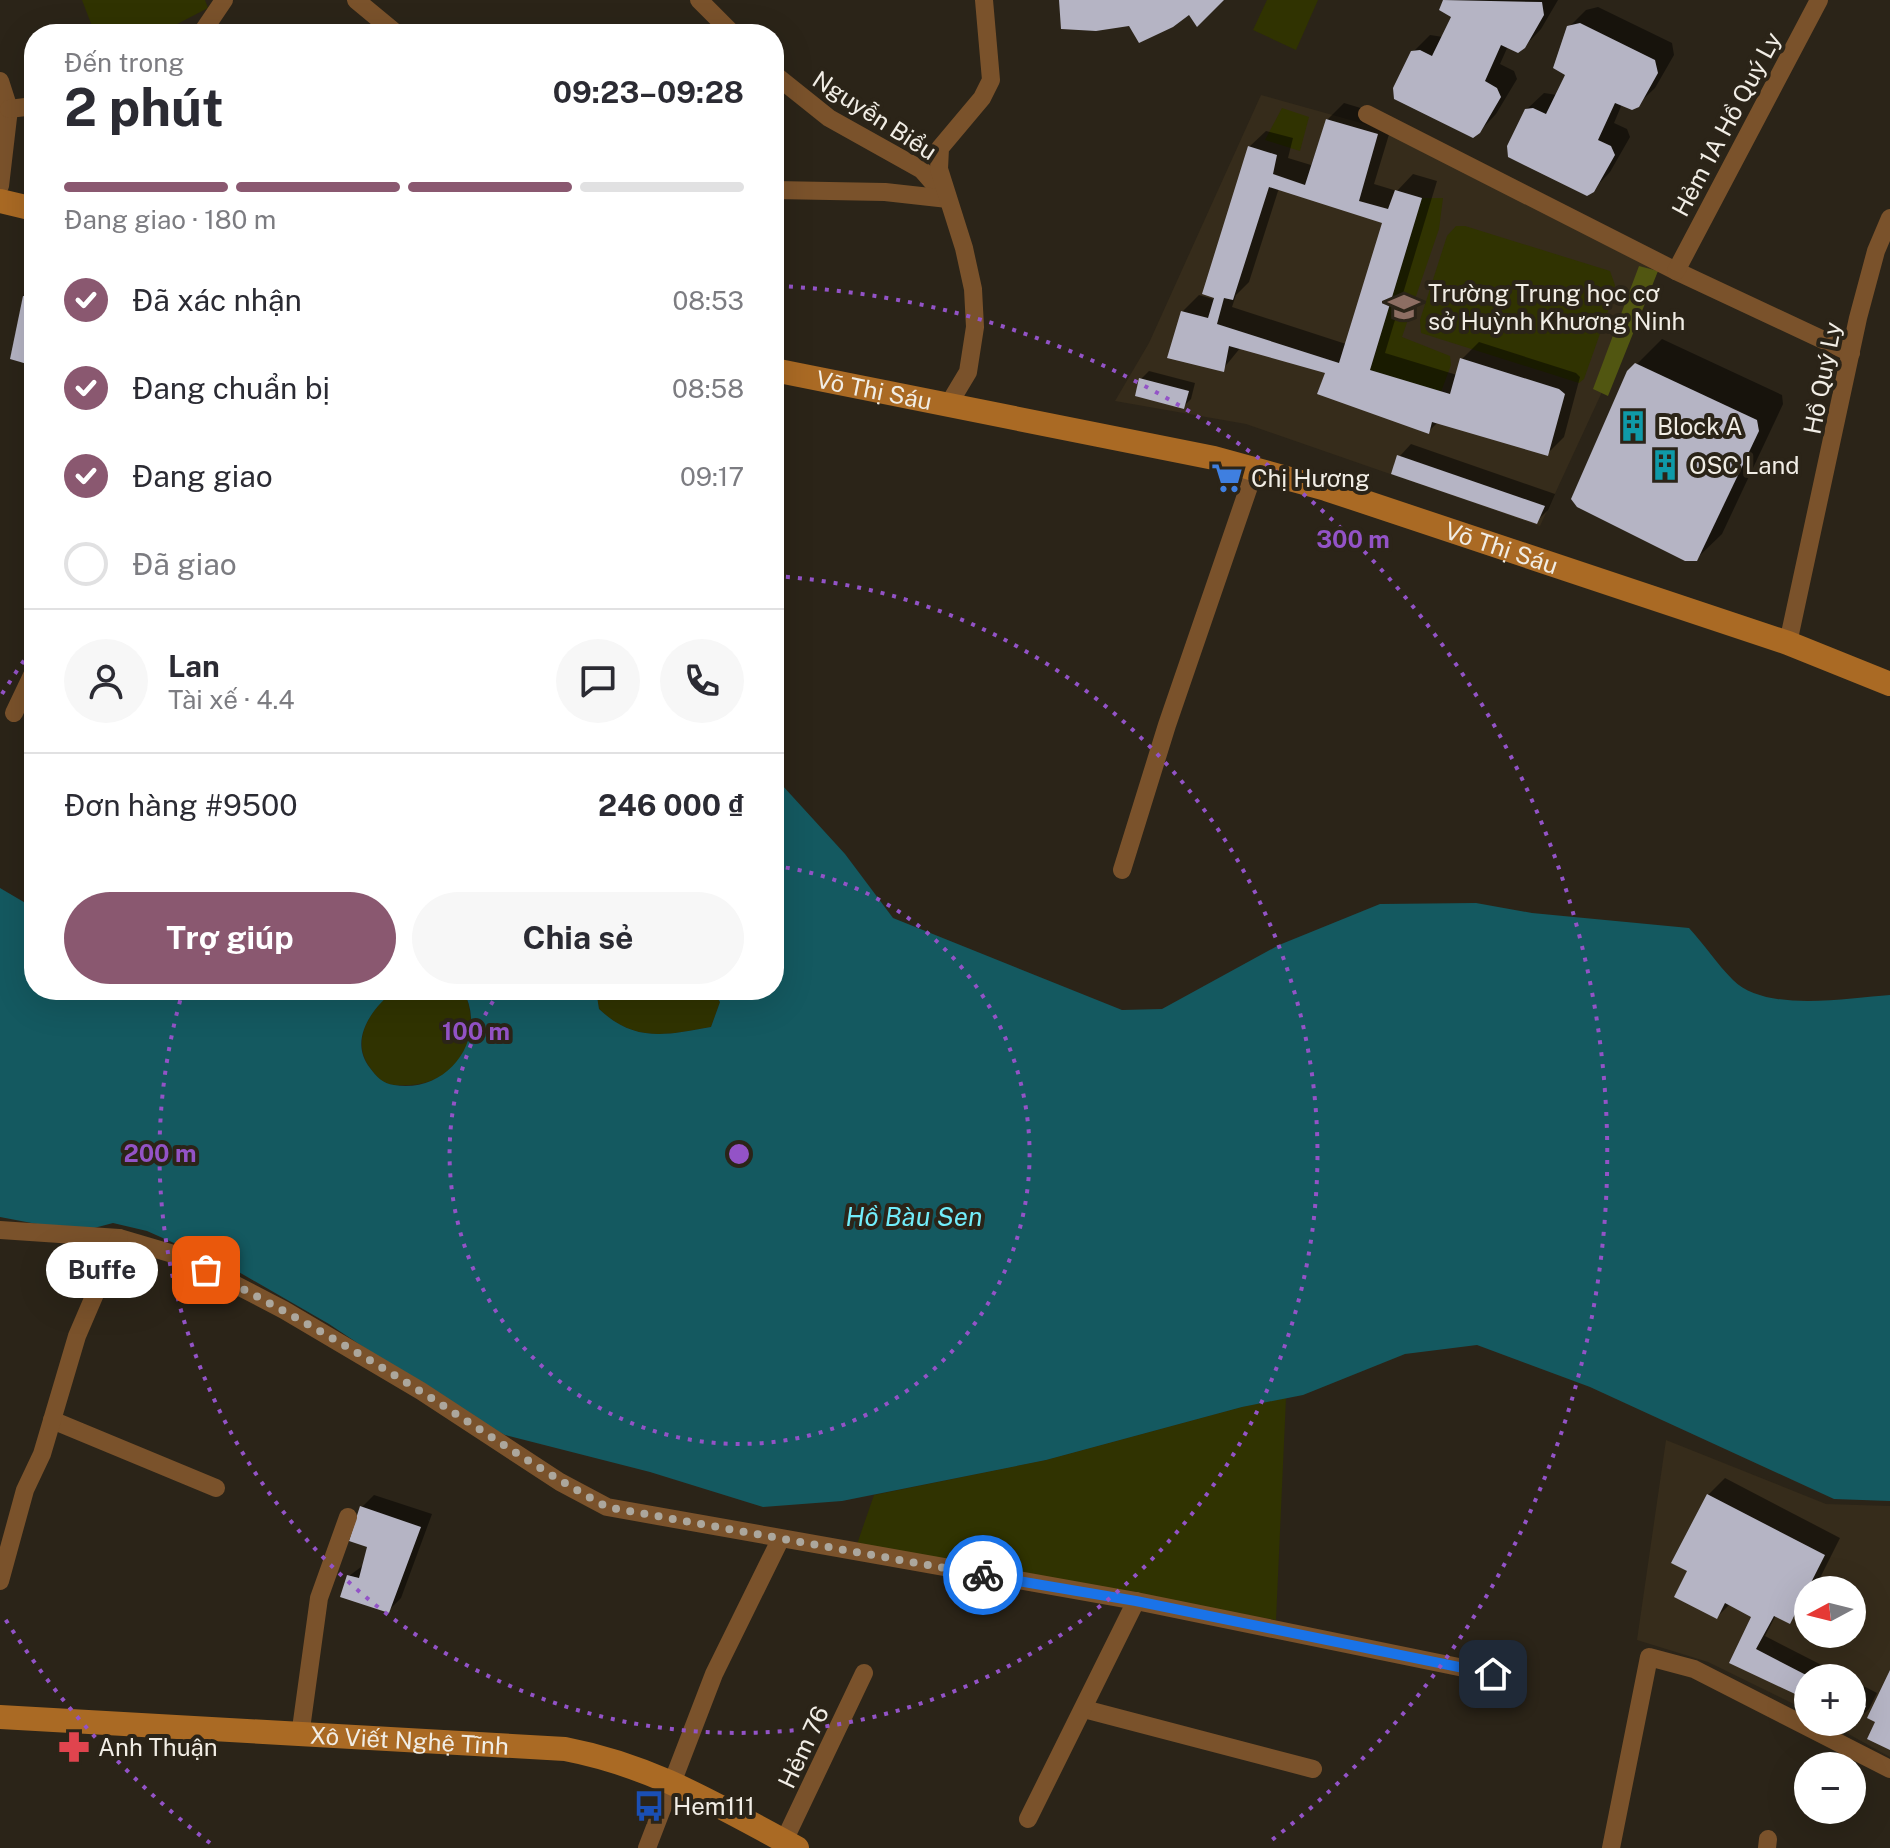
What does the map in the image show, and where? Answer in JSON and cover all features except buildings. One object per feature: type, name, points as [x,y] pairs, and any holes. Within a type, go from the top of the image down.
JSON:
[{"type":"main road","points":[[0,201],[24,207]]},
{"type":"main road","name":"Võ Thị Sáu","points":[[784,372],[947,407],[1156,446],[1255,469],[1470,535],[1788,643],[1890,684]]},
{"type":"main road","name":"Xô Viết Nghệ Tĩnh","points":[[0,1717],[565,1749],[613,1758],[673,1781],[791,1845]]},
{"type":"street","points":[[208,24],[224,0]]},
{"type":"street","points":[[356,0],[385,24]]},
{"type":"street","points":[[699,0],[723,24]]},
{"type":"street","points":[[947,407],[968,372],[975,327],[964,248],[939,169],[940,148],[982,98],[991,80],[984,0]]},
{"type":"street","name":"Hẻm 1A Hồ Quý Ly","points":[[1676,271],[1819,0]]},
{"type":"street","points":[[0,81],[9,109],[0,186]]},
{"type":"street","name":"Nguyễn Biểu","points":[[784,82],[829,118],[922,170],[948,199]]},
{"type":"street","points":[[9,109],[24,107]]},
{"type":"street","points":[[1367,114],[1676,271],[1851,353]]},
{"type":"street","points":[[784,190],[885,192],[948,199]]},
{"type":"street","name":"Hồ Quý Ly","points":[[1788,643],[1851,353],[1876,251],[1890,218]]},
{"type":"street","points":[[1122,870],[1167,725],[1255,469]]},
{"type":"street","points":[[14,713],[24,692]]},
{"type":"street","points":[[0,1230],[119,1238],[180,1256],[284,1310],[421,1391],[560,1482],[607,1507],[1136,1601],[1493,1674]]},
{"type":"street","points":[[0,1581],[25,1490],[42,1454],[77,1336],[119,1238]]},
{"type":"street","points":[[52,1420],[216,1488]]},
{"type":"street","points":[[300,1736],[319,1598],[348,1517]]},
{"type":"street","points":[[647,1848],[714,1674],[780,1540]]},
{"type":"street","points":[[1028,1819],[1136,1601]]},
{"type":"street","points":[[1611,1848],[1649,1657],[1694,1669],[1890,1769]]},
{"type":"street","name":"Hẻm 76","points":[[791,1845],[864,1673]]},
{"type":"street","points":[[1084,1709],[1313,1769]]},
{"type":"shaded area","name":"Trường Trung học cơ sở Huỳnh Khương Ninh","points":[[1261,95],[1390,131],[1658,271],[1540,526],[1246,424],[1115,401],[1149,343]]},
{"type":"shaded area","points":[[1666,1440],[1826,1504],[1890,1506],[1890,1757],[1852,1736],[1866,1736],[1866,1664],[1794,1664],[1794,1704],[1708,1662],[1637,1640]]},
{"type":"green space","points":[[82,0],[205,0],[208,8],[177,24],[91,24]]},
{"type":"green space","points":[[1267,0],[1318,0],[1296,50],[1253,30]]},
{"type":"green space","points":[[1282,108],[1309,117],[1300,151],[1265,140]]},
{"type":"green space","points":[[1422,198],[1443,198],[1439,229],[1402,337],[1450,356],[1451,365],[1441,392],[1370,370]]},
{"type":"green space","points":[[1456,226],[1465,226],[1610,271],[1615,285],[1613,297],[1584,379],[1579,383],[1421,333],[1420,320],[1447,236]]},
{"type":"green space","points":[[1639,266],[1658,271],[1608,396],[1593,389]]},
{"type":"green space","points":[[384,1000],[467,1000],[471,1028],[460,1059],[449,1071],[434,1079],[416,1084],[388,1084],[371,1069],[362,1048],[365,1026]]},
{"type":"green space","points":[[598,1000],[720,1002],[711,1027],[665,1034],[638,1032],[612,1020],[599,1009]]},
{"type":"green space","points":[[1286,1398],[1276,1620],[856,1547],[874,1495],[1046,1460]]},
{"type":"water","name":"Hồ Bàu Sen","points":[[784,787],[845,854],[893,918],[1122,1010],[1162,1009],[1279,945],[1380,904],[1476,903],[1532,913],[1689,928],[1733,980],[1765,997],[1808,1001],[1890,995],[1890,1501],[1834,1499],[1590,1387],[1477,1345],[1405,1354],[1303,1395],[1242,1407],[1046,1460],[842,1501],[763,1507],[650,1472],[505,1435],[459,1411],[329,1324],[237,1271],[147,1231],[113,1223],[79,1232],[0,1217],[0,888],[24,902],[24,1000],[384,1000],[366,1025],[361,1047],[370,1068],[390,1084],[414,1085],[432,1081],[459,1058],[471,1026],[467,1000],[598,1000],[599,1009],[612,1020],[638,1032],[652,1034],[711,1027],[719,1000],[784,1000]]},
{"type":"way so far","points":[[206,1270],[284,1310],[421,1391],[560,1482],[607,1507],[635,1515],[983,1575]]},
{"type":"place","name":"Trường Trung học cơ sở Huỳnh Khương Ninh","points":[[1404,307]]},
{"type":"place","name":"Block A","points":[[1633,426]]},
{"type":"place","name":"OSC Land","points":[[1665,465]]},
{"type":"place","name":"Chị Hương","points":[[1227,478]]},
{"type":"place","name":"Buffe","points":[[206,1270]]},
{"type":"place","name":"Anh Thuận","points":[[74,1747]]},
{"type":"place","name":"Hem111","points":[[649,1806]]},
{"type":"route","points":[[983,1575],[1136,1601],[1493,1674]]}]
